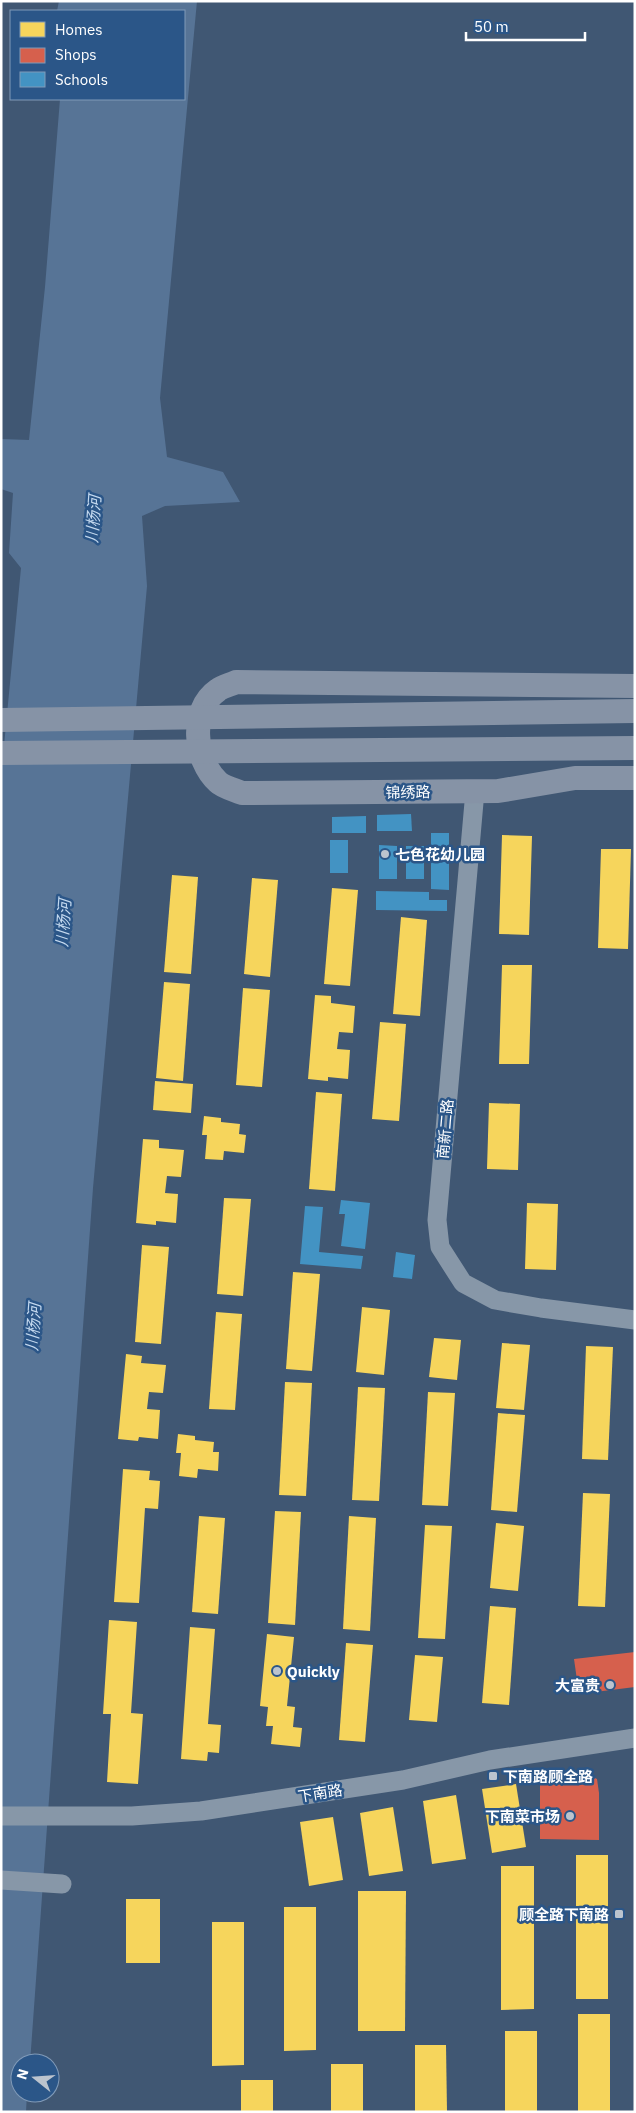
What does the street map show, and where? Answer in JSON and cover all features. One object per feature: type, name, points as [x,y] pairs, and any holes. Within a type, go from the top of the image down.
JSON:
[{"type":"main road","name":"锦绣路","points":[[635,686],[236,682],[218,690],[206,702],[200,723],[198,747],[204,763],[219,783],[242,792],[498,791],[575,778],[635,778]]},
{"type":"main road","points":[[1,720],[635,711]]},
{"type":"main road","points":[[1,753],[635,748]]},
{"type":"street","name":"南新二路","points":[[475,791],[437,1220],[440,1247],[463,1283],[495,1300],[635,1320]]},
{"type":"street","name":"下南路","points":[[1,1816],[132,1816],[235,1806],[403,1780],[490,1760],[635,1738]]},
{"type":"street","points":[[1,1880],[62,1884]]},
{"type":"water","name":"川杨河","points":[[59,1],[197,1],[160,398],[167,457],[223,472],[240,502],[165,506],[142,516],[147,586],[93,1188],[31,2053],[10,2053],[10,2103],[26,2103],[26,2112],[1,2112],[1,777],[21,568],[9,553],[13,493],[1,489],[1,439],[29,440],[45,287],[60,100],[185,100],[185,10],[57,10]]},
{"type":"building: Homes","points":[[502,835],[532,836],[529,935],[499,934]]},
{"type":"building: Homes","points":[[601,849],[631,849],[628,949],[598,948]]},
{"type":"building: Homes","points":[[172,875],[198,877],[191,974],[164,972]]},
{"type":"building: Homes","points":[[252,878],[278,880],[270,977],[244,974]]},
{"type":"building: Homes","points":[[332,888],[358,890],[350,986],[324,984]]},
{"type":"building: Homes","points":[[401,917],[427,920],[420,1016],[393,1014]]},
{"type":"building: Homes","points":[[502,965],[532,965],[529,1064],[499,1064]]},
{"type":"building: Homes","points":[[164,982],[190,984],[183,1081],[156,1078]]},
{"type":"building: Homes","points":[[243,988],[270,990],[262,1087],[236,1085]]},
{"type":"building: Homes","points":[[315,995],[331,996],[331,1003],[355,1006],[353,1033],[339,1032],[337,1049],[350,1050],[348,1079],[328,1077],[328,1081],[308,1079]]},
{"type":"building: Homes","points":[[380,1022],[406,1024],[399,1121],[372,1119]]},
{"type":"building: Homes","points":[[155,1081],[193,1084],[191,1113],[153,1110]]},
{"type":"building: Homes","points":[[316,1092],[342,1094],[335,1191],[309,1189]]},
{"type":"building: Homes","points":[[489,1103],[520,1104],[518,1170],[487,1169]]},
{"type":"building: Homes","points":[[204,1116],[221,1118],[221,1122],[240,1124],[239,1134],[246,1135],[244,1153],[224,1151],[223,1160],[205,1159],[207,1135],[202,1135]]},
{"type":"building: Homes","points":[[143,1139],[159,1140],[159,1148],[184,1150],[181,1177],[167,1176],[165,1193],[178,1194],[176,1223],[156,1221],[156,1225],[136,1223]]},
{"type":"building: Homes","points":[[224,1198],[251,1199],[243,1296],[217,1294]]},
{"type":"building: Homes","points":[[527,1203],[558,1204],[556,1270],[525,1269]]},
{"type":"building: Homes","points":[[142,1245],[169,1247],[161,1344],[135,1342]]},
{"type":"building: Homes","points":[[293,1272],[320,1274],[312,1371],[286,1369]]},
{"type":"building: Homes","points":[[362,1307],[390,1310],[384,1375],[356,1372]]},
{"type":"building: Homes","points":[[216,1312],[242,1314],[235,1410],[209,1409]]},
{"type":"building: Homes","points":[[434,1338],[461,1340],[457,1380],[429,1377]]},
{"type":"building: Homes","points":[[502,1343],[530,1345],[524,1410],[496,1408]]},
{"type":"building: Homes","points":[[586,1346],[613,1347],[608,1460],[582,1459]]},
{"type":"building: Homes","points":[[126,1354],[142,1356],[141,1363],[166,1365],[163,1393],[149,1392],[147,1409],[160,1410],[158,1439],[139,1437],[138,1441],[118,1439]]},
{"type":"building: Homes","points":[[285,1382],[312,1383],[306,1496],[279,1495]]},
{"type":"building: Homes","points":[[358,1387],[385,1388],[379,1501],[352,1500]]},
{"type":"building: Homes","points":[[428,1392],[455,1393],[448,1506],[422,1505]]},
{"type":"building: Homes","points":[[498,1413],[525,1415],[517,1512],[491,1510]]},
{"type":"building: Homes","points":[[178,1434],[195,1436],[195,1440],[214,1442],[213,1452],[219,1452],[218,1471],[198,1469],[197,1478],[179,1476],[181,1453],[176,1453]]},
{"type":"building: Homes","points":[[123,1469],[150,1471],[149,1480],[160,1481],[158,1509],[145,1508],[139,1603],[114,1602]]},
{"type":"building: Homes","points":[[583,1493],[610,1494],[605,1607],[578,1606]]},
{"type":"building: Homes","points":[[275,1511],[301,1512],[295,1625],[268,1623]]},
{"type":"building: Homes","points":[[199,1516],[225,1518],[218,1614],[192,1612]]},
{"type":"building: Homes","points":[[349,1516],[376,1518],[370,1631],[343,1629]]},
{"type":"building: Homes","points":[[496,1523],[524,1526],[518,1591],[490,1588]]},
{"type":"building: Homes","points":[[425,1525],[452,1526],[445,1639],[418,1638]]},
{"type":"building: Homes","points":[[490,1606],[516,1608],[509,1705],[482,1703]]},
{"type":"building: Homes","points":[[109,1620],[137,1622],[131,1713],[143,1714],[138,1784],[107,1782],[111,1714],[103,1714]]},
{"type":"building: Homes","points":[[190,1627],[215,1629],[208,1724],[221,1725],[219,1753],[208,1752],[207,1761],[181,1759]]},
{"type":"building: Homes","name":"Quickly","points":[[267,1634],[294,1637],[287,1706],[295,1707],[293,1727],[302,1728],[300,1747],[271,1744],[273,1726],[266,1726],[268,1707],[260,1706]]},
{"type":"building: Homes","points":[[346,1643],[373,1645],[365,1742],[339,1740]]},
{"type":"building: Homes","points":[[415,1655],[443,1657],[437,1722],[409,1720]]},
{"type":"building: Homes","points":[[516,1784],[526,1847],[492,1853],[482,1789]]},
{"type":"building: Homes","points":[[456,1795],[466,1859],[432,1864],[423,1801]]},
{"type":"building: Homes","points":[[393,1807],[403,1871],[369,1876],[360,1813]]},
{"type":"building: Homes","points":[[333,1817],[343,1880],[309,1886],[300,1822]]},
{"type":"building: Homes","points":[[576,1855],[608,1855],[608,1999],[576,1999]]},
{"type":"building: Homes","points":[[501,1866],[534,1866],[534,2009],[501,2010]]},
{"type":"building: Homes","points":[[358,1891],[406,1891],[405,2031],[358,2031]]},
{"type":"building: Homes","points":[[126,1899],[160,1899],[160,1963],[126,1963]]},
{"type":"building: Homes","points":[[284,1907],[316,1907],[316,2050],[284,2051]]},
{"type":"building: Homes","points":[[212,1922],[244,1922],[244,2065],[212,2066]]},
{"type":"building: Homes","points":[[578,2014],[610,2014],[610,2112],[578,2112]]},
{"type":"building: Homes","points":[[505,2031],[537,2031],[537,2112],[505,2112]]},
{"type":"building: Homes","points":[[415,2045],[446,2045],[447,2112],[415,2112]]},
{"type":"building: Homes","points":[[331,2064],[363,2064],[363,2112],[331,2112]]},
{"type":"building: Homes","points":[[241,2080],[273,2080],[273,2112],[241,2112]]},
{"type":"building: Shops","points":[[635,1652],[635,1687],[579,1694],[574,1659]]},
{"type":"building: Shops","name":"下南菜市场","points":[[540,1774],[586,1774],[597,1779],[599,1793],[599,1840],[540,1839]]},
{"type":"building: Schools","points":[[411,814],[412,831],[377,831],[377,815]]},
{"type":"building: Schools","points":[[366,816],[366,833],[332,833],[332,817]]},
{"type":"building: Schools","points":[[431,833],[449,833],[449,890],[431,889]]},
{"type":"building: Schools","points":[[330,840],[348,840],[348,873],[330,873]]},
{"type":"building: Schools","points":[[379,845],[397,846],[397,879],[379,879]]},
{"type":"building: Schools","points":[[406,846],[424,846],[424,879],[406,879]]},
{"type":"building: Schools","points":[[376,891],[429,892],[429,900],[447,900],[447,911],[376,910]]},
{"type":"building: Schools","points":[[341,1200],[370,1203],[365,1249],[341,1246],[345,1214],[339,1214]]},
{"type":"building: Schools","points":[[305,1206],[323,1207],[319,1252],[363,1256],[361,1269],[300,1264]]},
{"type":"building: Schools","points":[[396,1252],[415,1255],[412,1279],[393,1277]]},
{"type":"place","name":"七色花幼儿园","points":[[385,854]]},
{"type":"place","name":"Quickly","points":[[277,1671]]},
{"type":"place","name":"大富贵","points":[[610,1685]]},
{"type":"place","name":"下南路顾全路","points":[[493,1776]]},
{"type":"place","name":"下南菜市场","points":[[570,1816]]},
{"type":"place","name":"顾全路下南路","points":[[619,1914]]}]
